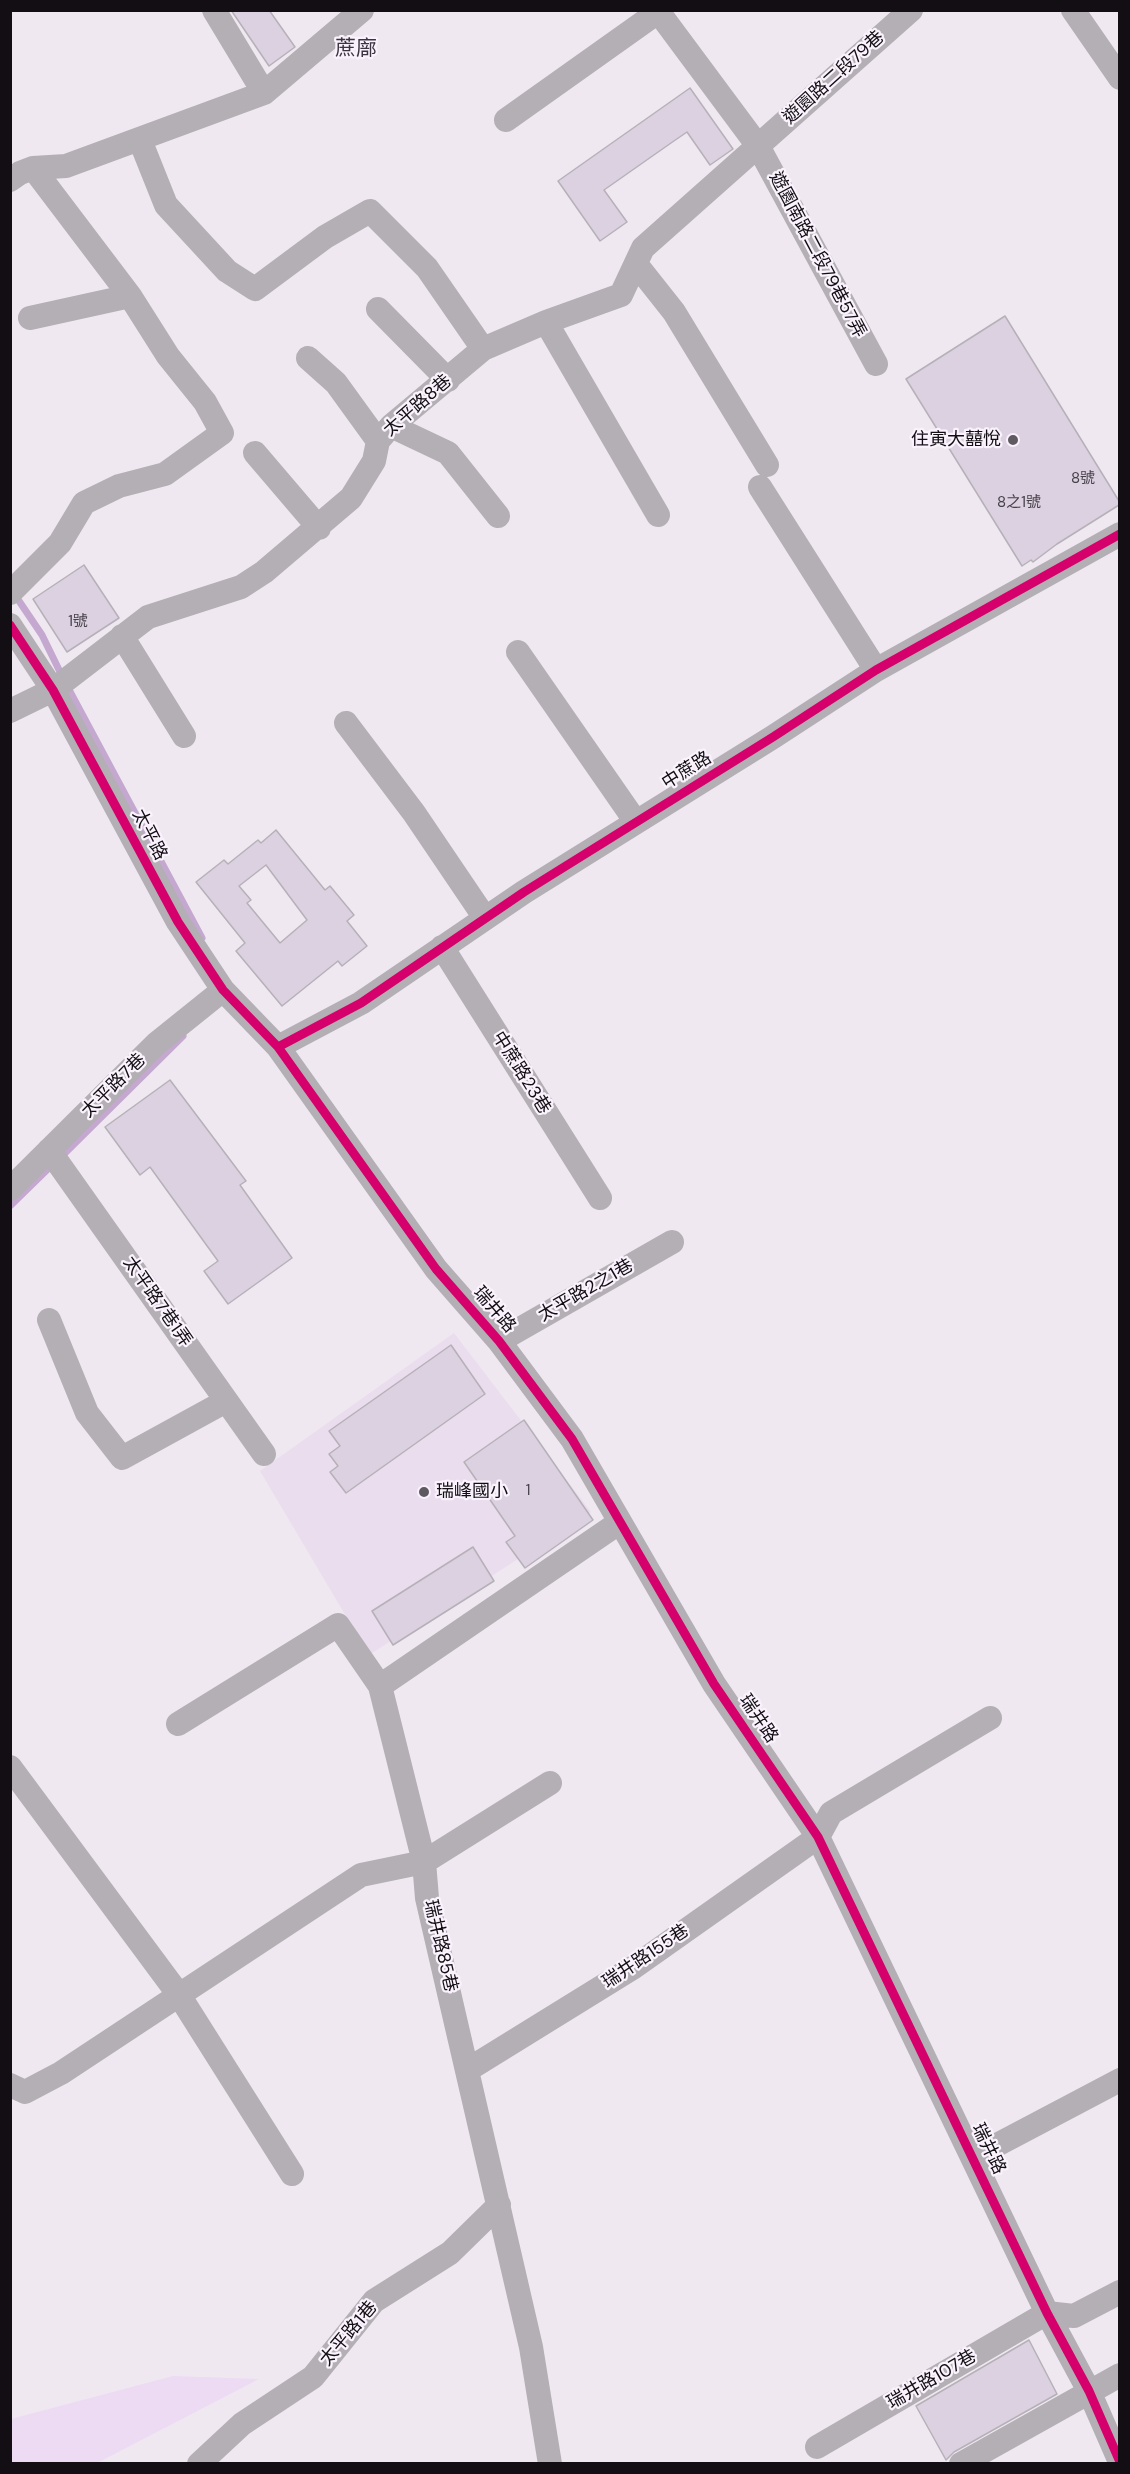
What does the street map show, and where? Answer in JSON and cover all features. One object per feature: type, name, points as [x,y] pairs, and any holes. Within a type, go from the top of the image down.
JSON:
[{"type":"street","points":[[214,10],[264,93]]},
{"type":"street","points":[[18,171],[66,166],[264,93],[362,10]]},
{"type":"street","name":"遊園路二段79巷","points":[[758,146],[911,10]]},
{"type":"street","points":[[1073,10],[1119,78]]},
{"type":"street","points":[[506,120],[657,11]]},
{"type":"street","name":"遊園南路二段79巷57弄","points":[[657,11],[758,146],[876,364]]},
{"type":"street","points":[[140,140],[166,205],[227,271],[255,289],[325,237],[370,211],[427,268],[483,349]]},
{"type":"street","name":"太平路8巷","points":[[10,711],[53,690],[148,617],[241,587],[264,572],[319,528],[351,498],[374,461],[384,434],[483,349],[546,322],[621,295],[643,248],[758,146]]},
{"type":"street","points":[[10,593],[60,543],[84,503],[119,486],[165,474],[222,433],[205,402],[168,356],[130,296],[18,171]]},
{"type":"street","points":[[636,264],[674,312],[763,476],[876,670]]},
{"type":"street","points":[[30,318],[130,296]]},
{"type":"street","points":[[378,309],[448,380]]},
{"type":"street","points":[[546,322],[658,515]]},
{"type":"street","points":[[308,358],[336,383],[384,434],[448,453],[498,516]]},
{"type":"street","points":[[255,453],[319,528]]},
{"type":"street","name":"中蔗路","points":[[278,1047],[361,1004],[485,918],[876,670],[1119,534]]},
{"type":"street","name":"太平路","points":[[10,625],[53,690],[178,922],[223,990],[278,1047]]},
{"type":"street","points":[[122,636],[184,736]]},
{"type":"street","points":[[518,652],[636,822]]},
{"type":"street","points":[[346,723],[414,813],[485,918]]},
{"type":"street","name":"中蔗路23巷","points":[[442,947],[600,1198]]},
{"type":"street","name":"太平路7巷","points":[[10,1189],[157,1043],[223,990]]},
{"type":"street","name":"瑞井路","points":[[278,1047],[436,1269],[500,1341],[573,1438],[714,1684],[818,1838],[974,2157],[1047,2313],[1089,2391],[1088,2395],[1119,2462]]},
{"type":"street","name":"太平路7巷1弄","points":[[49,1150],[264,1454]]},
{"type":"street","name":"太平路2之1巷","points":[[500,1341],[672,1242]]},
{"type":"street","points":[[49,1320],[87,1413],[123,1458],[226,1401]]},
{"type":"street","points":[[380,1686],[620,1522]]},
{"type":"street","name":"瑞井路85巷","points":[[178,1724],[338,1625],[380,1686],[424,1862],[427,1898],[469,2069],[531,2347],[550,2463]]},
{"type":"street","points":[[818,1838],[831,1813],[990,1718]]},
{"type":"street","points":[[10,1767],[179,1995],[292,2174]]},
{"type":"street","points":[[10,2085],[25,2092],[61,2073],[361,1875],[424,1862],[550,1783]]},
{"type":"street","name":"瑞井路155巷","points":[[469,2069],[634,1967],[818,1838]]},
{"type":"street","points":[[974,2157],[1119,2080]]},
{"type":"street","name":"太平路1巷","points":[[199,2463],[242,2424],[313,2377],[374,2301],[450,2253],[499,2205]]},
{"type":"street","points":[[1047,2313],[1074,2316],[1119,2292]]},
{"type":"street","name":"瑞井路107巷","points":[[817,2447],[1047,2313]]},
{"type":"street","points":[[961,2463],[1119,2375]]},
{"type":"shaded area","name":"瑞峰國小","points":[[454,1333],[591,1512],[369,1655],[260,1471]]},
{"type":"shaded area","points":[[173,2376],[259,2379],[97,2463],[11,2463],[11,2419]]},
{"type":"building","points":[[231,10],[269,10],[295,47],[269,66]]},
{"type":"building","points":[[690,88],[733,149],[710,165],[687,132],[671,143],[604,190],[627,222],[600,241],[558,181]]},
{"type":"building","name":"住寅大囍悅","points":[[1005,316],[1119,501],[1119,505],[1033,562],[1031,560],[1022,566],[906,379]]},
{"type":"building","points":[[84,565],[119,618],[67,652],[33,599]]},
{"type":"building","points":[[276,830],[325,890],[330,886],[354,915],[347,921],[367,946],[342,966],[338,961],[282,1006],[236,951],[245,943],[196,882],[224,860],[228,864],[258,840],[261,843]],"holes":[[[266,865],[307,920],[280,943],[247,903],[251,900],[239,886]]]},
{"type":"building","points":[[170,1080],[246,1181],[240,1185],[292,1258],[228,1304],[204,1271],[218,1261],[150,1167],[140,1175],[105,1127]]},
{"type":"building","points":[[451,1345],[485,1394],[346,1493],[330,1472],[338,1466],[329,1454],[340,1446],[329,1431]]},
{"type":"building","points":[[524,1420],[593,1520],[525,1568],[506,1542],[515,1536],[464,1462]]},
{"type":"building","points":[[473,1547],[494,1581],[393,1645],[372,1611]]},
{"type":"building","points":[[1029,2340],[1057,2394],[954,2452],[946,2460],[916,2406]]},
{"type":"waterway","points":[[15,595],[42,635],[62,676]]},
{"type":"waterway","points":[[67,686],[202,938]]},
{"type":"waterway","points":[[61,1157],[183,1036]]},
{"type":"waterway","points":[[10,1206],[53,1164]]},
{"type":"cycle path","points":[[278,1047],[361,1003],[524,892],[876,670],[1120,534]]},
{"type":"cycle path","points":[[10,625],[53,690],[178,922],[223,990],[278,1047],[436,1269],[499,1341],[572,1439],[714,1684],[818,1837],[1047,2313],[1089,2391],[1120,2462]]},
{"type":"place","name":"住寅大囍悅","points":[[1013,440]]},
{"type":"place","name":"瑞峰國小","points":[[424,1492]]},
{"type":"district","name":"蔗廍","points":[[356,49]]}]
